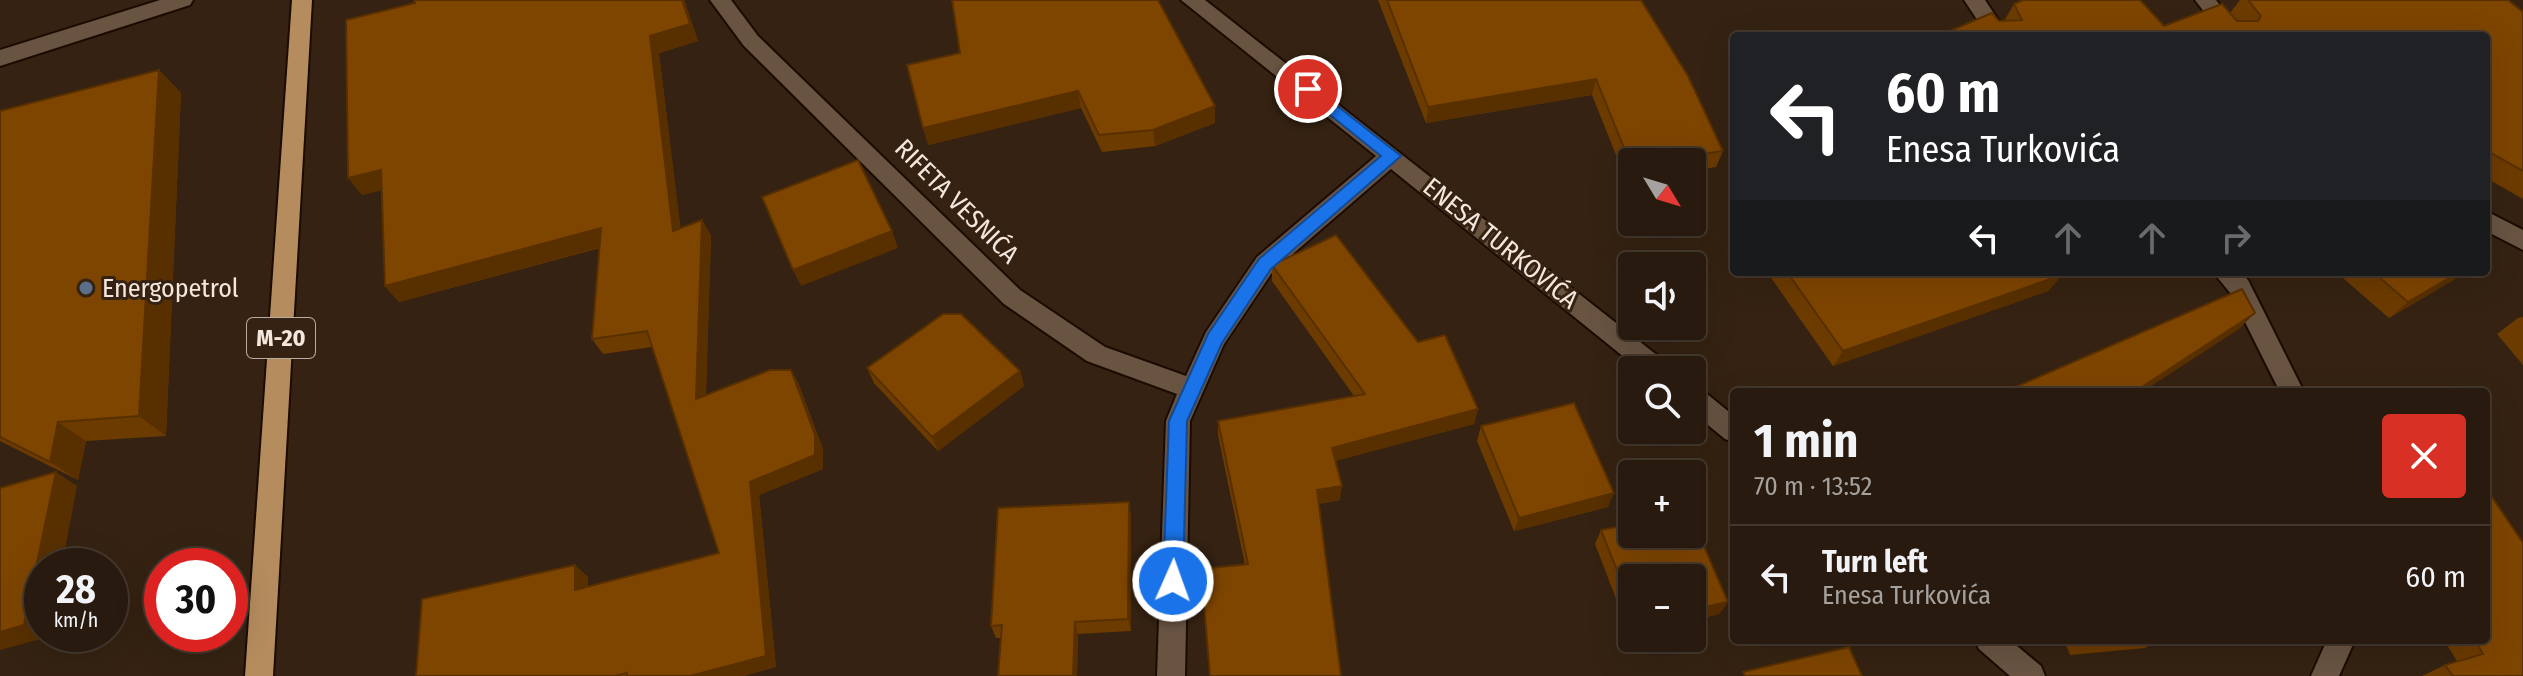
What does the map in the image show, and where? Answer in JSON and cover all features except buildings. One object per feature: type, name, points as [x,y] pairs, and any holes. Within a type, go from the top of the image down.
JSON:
[{"type":"main road","name":"M-20","points":[[259,676],[302,0]]},
{"type":"street","points":[[0,58],[183,0]]},
{"type":"street","name":"RIFETA VESNIĆA","points":[[720,0],[751,41],[1012,297],[1096,354],[1192,389]]},
{"type":"street","name":"ENESA TURKOVIĆA","points":[[1191,0],[1392,156],[1641,356]]},
{"type":"street","points":[[1974,0],[1996,32]]},
{"type":"street","points":[[2205,0],[2231,32]]},
{"type":"street","points":[[1171,676],[1178,421],[1214,339],[1265,264],[1392,156]]},
{"type":"street","points":[[2490,222],[2523,241]]},
{"type":"street","points":[[2229,276],[2240,287],[2290,388]]},
{"type":"street","points":[[1706,408],[1730,428]]},
{"type":"street","points":[[1994,644],[2031,676]]},
{"type":"street","points":[[2325,676],[2339,644]]},
{"type":"place","name":"Energopetrol","points":[[86,288]]},
{"type":"route","points":[[1173,581],[1178,421],[1214,339],[1265,264],[1392,156],[1308,89]]}]
